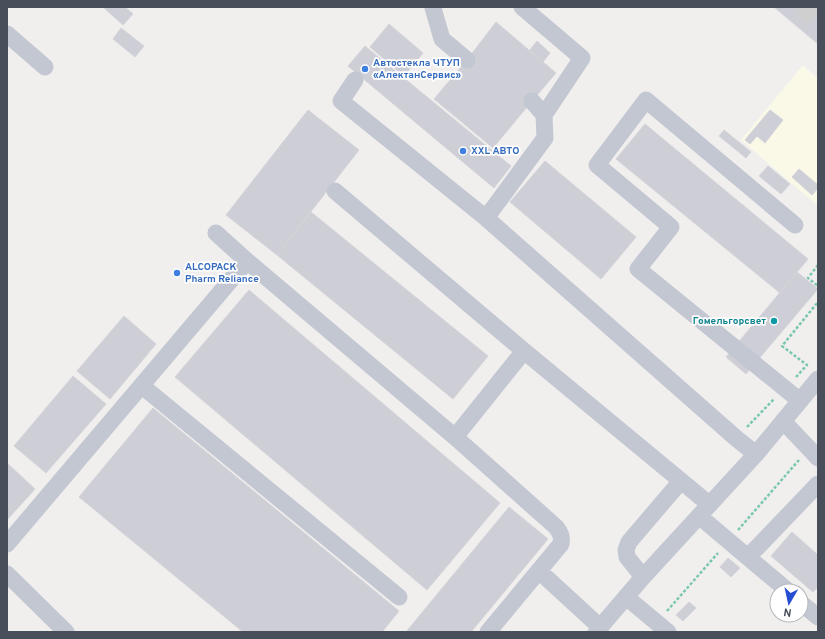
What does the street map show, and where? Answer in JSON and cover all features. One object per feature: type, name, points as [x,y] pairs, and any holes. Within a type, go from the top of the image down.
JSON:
[{"type":"street","points":[[434,7],[433,8],[442,39],[467,60]]},
{"type":"street","points":[[486,218],[545,138],[544,115],[582,58],[522,7]]},
{"type":"street","points":[[7,34],[45,67]]},
{"type":"street","points":[[355,80],[341,101],[486,218],[736,439],[756,454]]},
{"type":"street","points":[[795,225],[646,100],[597,165],[671,227],[638,270],[799,400]]},
{"type":"street","points":[[532,101],[544,115]]},
{"type":"street","points":[[335,191],[524,351],[681,481],[704,510],[748,558],[778,583]]},
{"type":"street","points":[[216,233],[455,438],[560,532],[562,538],[561,544],[488,632]]},
{"type":"street","points":[[7,544],[247,261]]},
{"type":"street","points":[[455,438],[524,351]]},
{"type":"street","points":[[539,571],[598,630],[704,510],[756,454],[799,400],[818,379]]},
{"type":"street","points":[[142,386],[399,597]]},
{"type":"street","points":[[783,421],[818,458]]},
{"type":"street","points":[[643,578],[627,557],[626,550],[629,542],[681,481]]},
{"type":"street","points":[[748,558],[818,484]]},
{"type":"street","points":[[7,574],[66,632]]},
{"type":"street","points":[[626,597],[668,632]]},
{"type":"street","points":[[809,609],[818,617]]},
{"type":"path","points":[[817,268],[808,278],[818,286]]},
{"type":"shaded area","points":[[803,65],[818,79],[818,206],[741,140]]},
{"type":"building","points":[[103,7],[125,7],[133,14],[123,25]]},
{"type":"building","points":[[774,7],[818,7],[818,44]]},
{"type":"building","points":[[496,22],[556,73],[493,148],[434,99],[467,60]]},
{"type":"building","points":[[389,24],[423,53],[404,76],[370,47]]},
{"type":"building","points":[[121,28],[144,46],[135,57],[113,39]]},
{"type":"building","points":[[537,41],[550,53],[543,62],[529,51]]},
{"type":"building","points":[[365,46],[511,166],[494,188],[348,66]]},
{"type":"building","points":[[308,110],[359,150],[277,255],[226,215]]},
{"type":"building","points":[[770,110],[783,120],[765,143],[757,136],[750,144],[745,140]]},
{"type":"building","points":[[645,124],[808,259],[780,293],[616,159]]},
{"type":"building","points":[[724,130],[751,152],[746,158],[719,136]]},
{"type":"building","points":[[545,161],[636,237],[601,279],[510,202]]},
{"type":"building","points":[[768,166],[790,184],[781,194],[759,176]]},
{"type":"building","points":[[799,169],[818,185],[818,188],[812,195],[792,177]]},
{"type":"building","points":[[311,212],[488,356],[453,399],[277,255]]},
{"type":"building","name":"Гомельгорсвет","points":[[797,272],[818,289],[746,374],[726,357]]},
{"type":"building","points":[[249,290],[500,503],[427,590],[175,377]]},
{"type":"building","points":[[124,316],[156,344],[110,399],[77,371]]},
{"type":"building","points":[[73,376],[106,404],[46,473],[14,446]]},
{"type":"building","points":[[153,408],[399,611],[382,632],[243,632],[79,497]]},
{"type":"building","points":[[7,463],[35,489],[7,520]]},
{"type":"building","points":[[509,507],[548,539],[471,632],[406,632]]},
{"type":"building","points":[[792,532],[818,555],[818,587],[813,592],[809,589],[809,583],[802,583],[771,556]]},
{"type":"building","points":[[728,558],[740,568],[731,577],[720,567]]},
{"type":"building","points":[[689,602],[696,608],[683,621],[676,615]]},
{"type":"tunnel","points":[[800,7],[818,22]]},
{"type":"place","name":"Автостекла ЧТУП «АлектанСервис»","points":[[365,69]]},
{"type":"place","name":"XXL АВТО","points":[[463,151]]},
{"type":"place","name":"ALCOPACK Pharm Reliance","points":[[177,273]]},
{"type":"place","name":"Гомельгорсвет","points":[[774,321]]}]
